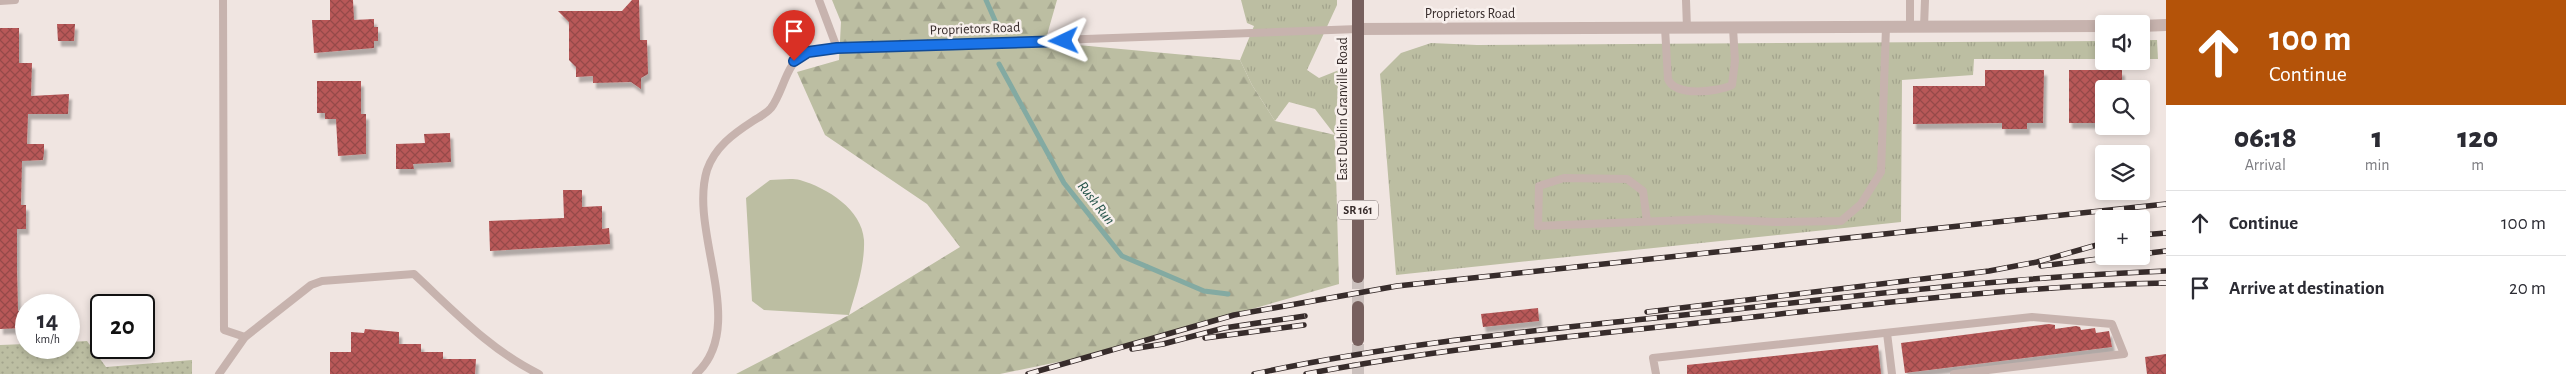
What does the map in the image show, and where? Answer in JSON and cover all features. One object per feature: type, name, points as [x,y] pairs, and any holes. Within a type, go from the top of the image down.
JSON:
[{"type":"main road","name":"East Dublin Granville Road","points":[[1358,0],[1358,277]]},
{"type":"main road","points":[[1358,307],[1358,340]]},
{"type":"street","name":"Proprietors Road","points":[[1358,30],[2095,26]]},
{"type":"street","points":[[2150,26],[2166,26]]},
{"type":"lane","points":[[0,1],[15,0]]},
{"type":"lane","points":[[223,0],[224,330],[244,337]]},
{"type":"lane","points":[[819,0],[837,48]]},
{"type":"lane","points":[[1686,0],[1687,28]]},
{"type":"lane","points":[[1910,0],[1910,27]]},
{"type":"lane","points":[[1924,27],[1925,0]]},
{"type":"lane","points":[[1647,221],[1643,190],[1627,179],[1564,178],[1539,186],[1538,226],[1647,221],[1711,218],[1775,222],[1841,221],[1848,216],[1862,204],[1882,172],[1886,27]]},
{"type":"lane","points":[[1665,28],[1668,79],[1670,84],[1680,90],[1723,89],[1732,85],[1735,75],[1733,28]]},
{"type":"lane","name":"Proprietors Road","points":[[696,374],[703,367],[718,336],[714,283],[704,223],[704,191],[707,170],[712,158],[727,138],[767,112],[776,100],[794,61],[808,52],[837,48],[1358,30]]},
{"type":"lane","points":[[219,374],[244,337],[312,285],[322,280],[414,274],[488,340],[518,364],[539,374]]},
{"type":"lane","points":[[1656,374],[1653,358],[2032,317],[2112,324],[2124,354],[1954,374]]},
{"type":"lane","points":[[1887,333],[1892,374]]},
{"type":"green space","points":[[832,0],[1057,0],[1045,42],[1240,60],[1252,85],[1275,121],[1335,135],[1339,284],[1087,356],[1000,374],[736,374],[849,315],[960,247],[927,204],[825,135],[797,72],[839,60],[841,22]]},
{"type":"green space","points":[[1241,0],[1337,0],[1337,5],[1307,70],[1319,78],[1339,70],[1335,135],[1315,109],[1289,102],[1275,121],[1252,85],[1240,60],[1254,26],[1247,23]]},
{"type":"green space","points":[[2150,40],[2157,40],[2158,59],[2150,59]]},
{"type":"green space","points":[[2095,41],[2095,59],[1974,59],[1973,75],[1902,80],[1901,222],[1396,275],[1380,74],[1401,53],[1431,43],[1477,45]]},
{"type":"green space","points":[[796,179],[821,188],[841,201],[857,219],[862,229],[864,249],[859,278],[849,315],[764,310],[752,301],[746,198],[770,180]]},
{"type":"green space","points":[[80,341],[87,341],[90,345],[90,359],[100,359],[106,367],[192,360],[192,374],[0,374],[0,345],[15,344],[15,359],[80,359]]},
{"type":"building","points":[[330,0],[353,0],[354,20],[374,19],[374,27],[378,27],[378,41],[374,41],[374,48],[314,53],[312,20],[330,20]]},
{"type":"building","points":[[632,0],[639,0],[640,40],[647,40],[648,74],[641,78],[641,89],[631,82],[593,83],[593,76],[576,77],[576,67],[569,60],[569,22],[558,11],[622,11]]},
{"type":"building","points":[[57,24],[75,24],[74,41],[58,41]]},
{"type":"building","points":[[0,28],[19,28],[19,63],[32,63],[31,96],[69,94],[68,114],[28,114],[27,144],[44,144],[43,160],[22,161],[21,205],[26,205],[26,229],[17,229],[18,294],[15,294],[15,328],[0,329]]},
{"type":"building","points":[[1985,70],[2044,70],[2043,123],[2027,123],[2027,129],[2002,129],[2002,123],[1913,124],[1913,86],[1985,86]]},
{"type":"building","points":[[2069,70],[2122,70],[2122,80],[2095,80],[2095,123],[2069,123]]},
{"type":"building","points":[[317,81],[361,81],[361,114],[366,114],[366,154],[338,156],[336,119],[325,119],[325,113],[317,113]]},
{"type":"building","points":[[450,133],[451,162],[413,164],[414,169],[396,169],[396,144],[425,143],[424,134]]},
{"type":"building","points":[[563,190],[582,190],[582,207],[602,206],[602,229],[609,228],[610,244],[490,251],[489,221],[564,218]]},
{"type":"building","points":[[1538,308],[1539,321],[1483,327],[1481,314]]},
{"type":"building","points":[[2049,324],[2055,325],[2055,329],[2076,326],[2080,327],[2081,330],[2095,328],[2096,333],[2109,331],[2112,347],[1905,373],[1901,343]]},
{"type":"building","points":[[365,329],[399,332],[399,344],[421,344],[421,352],[443,352],[443,359],[476,359],[475,374],[330,374],[330,352],[351,352],[351,332],[364,333]]},
{"type":"building","points":[[1878,345],[1881,374],[1687,374],[1687,365]]},
{"type":"building","points":[[2166,354],[2166,374],[2147,374],[2145,357]]},
{"type":"waterway","name":"Rush Run","points":[[986,0],[997,25]]},
{"type":"waterway","name":"Rush Run","points":[[999,64],[1064,183],[1122,256],[1204,291],[1228,294]]},
{"type":"tunnel","points":[[1358,277],[1358,307]]},
{"type":"tunnel","points":[[1358,340],[1358,374]]},
{"type":"railway","points":[[1028,374],[1234,315],[1397,286],[2166,204]]},
{"type":"railway","points":[[2150,234],[2166,233]]},
{"type":"railway","points":[[1647,312],[1989,271],[2037,262],[2095,246]]},
{"type":"railway","points":[[2150,253],[2166,251]]},
{"type":"railway","points":[[2041,266],[2095,259]]},
{"type":"railway","points":[[1254,374],[1365,353],[1533,331],[1934,288],[2166,271]]},
{"type":"railway","points":[[1306,374],[1510,343],[1884,303],[1996,292],[2166,283]]},
{"type":"railway","points":[[1132,349],[1163,344],[1224,328],[1305,316]]},
{"type":"railway","points":[[1205,338],[1304,325]]},
{"type":"route","points":[[794,61],[808,52],[837,48],[1064,41]]}]
